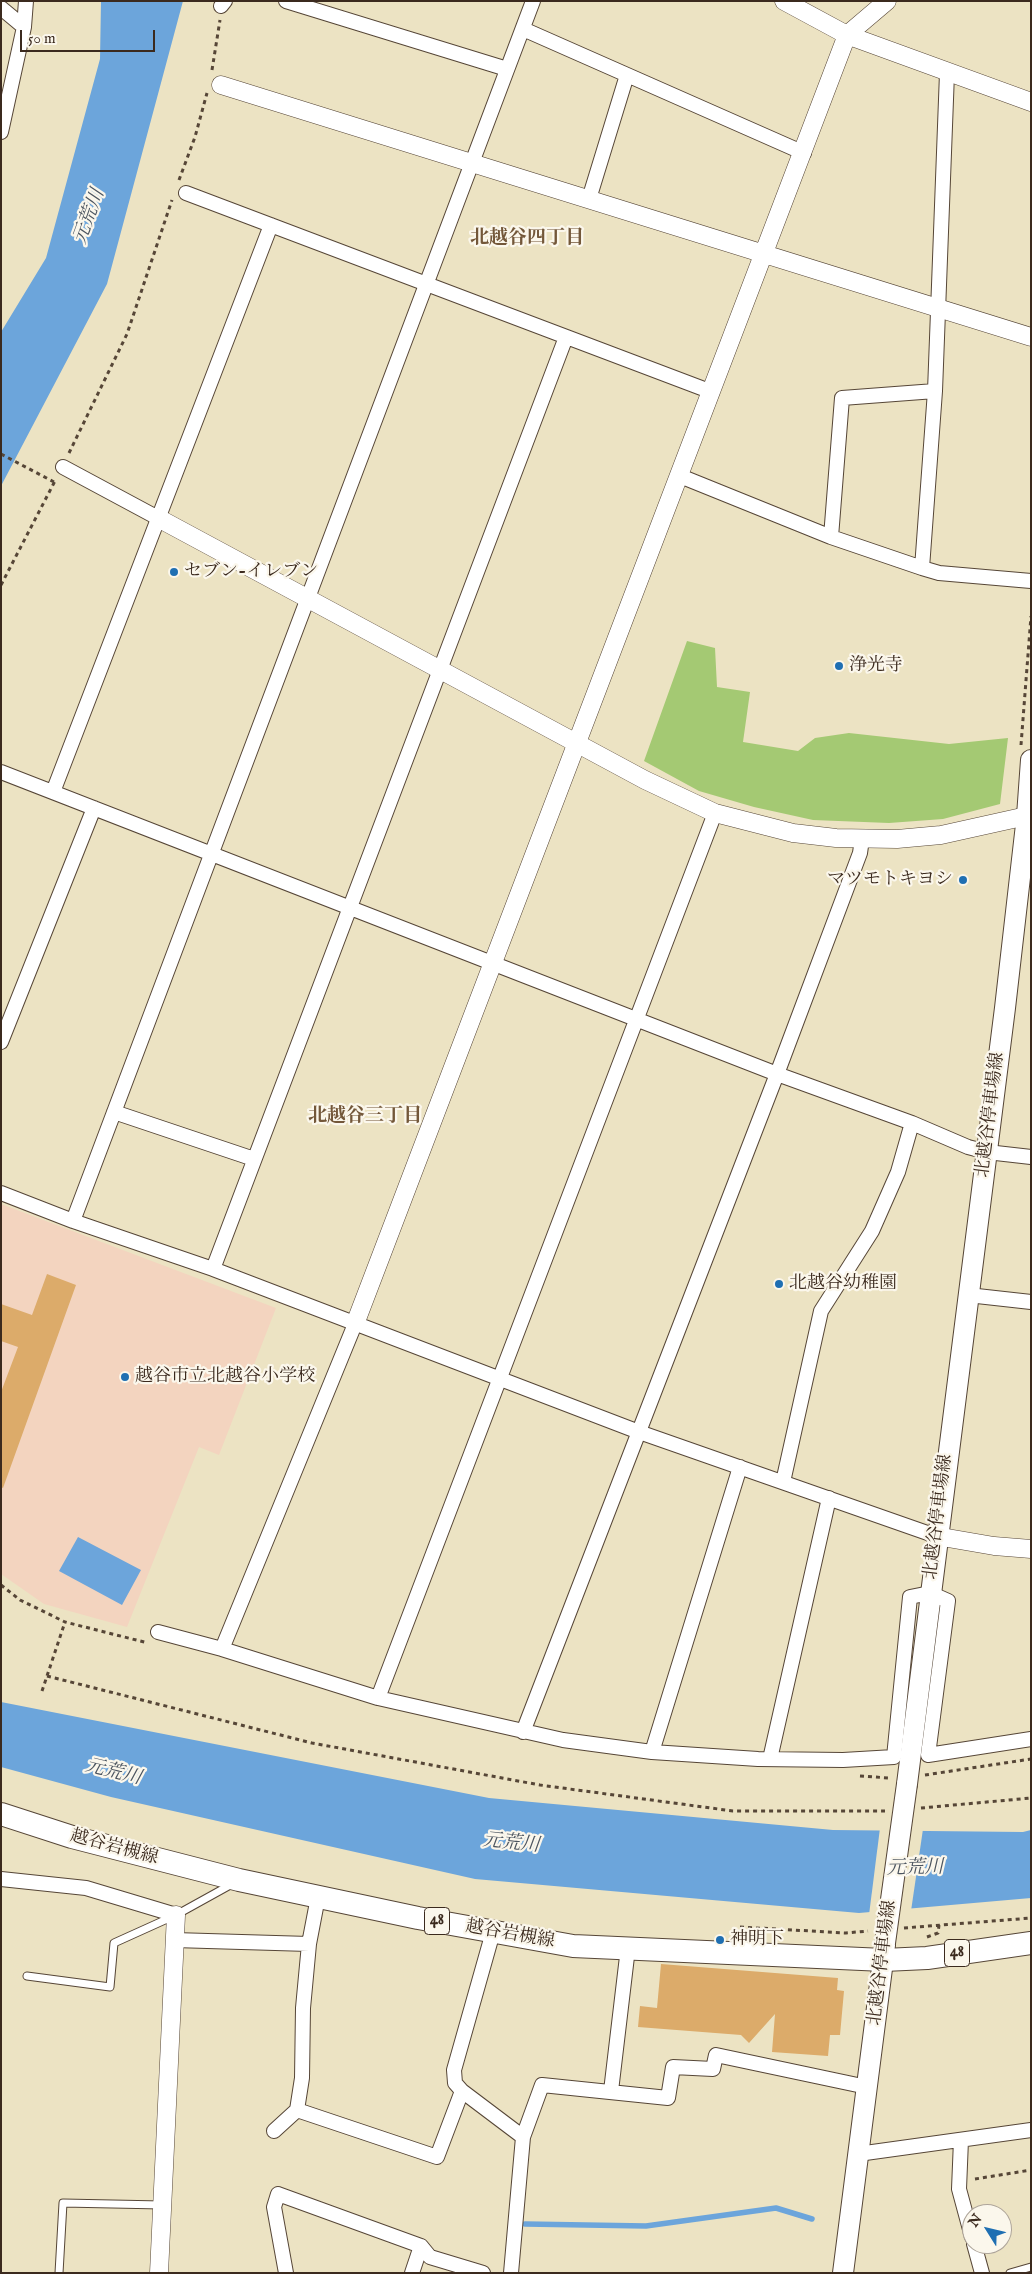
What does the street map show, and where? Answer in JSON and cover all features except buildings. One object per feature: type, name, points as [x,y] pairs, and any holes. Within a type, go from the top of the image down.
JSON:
[{"type":"main road","name":"北越谷停車場線","points":[[843,2273],[1029,815],[1026,756]]},
{"type":"main road","name":"越谷岩槻線","points":[[1,1814],[72,1837],[239,1880],[318,1898],[573,1946],[884,1952],[927,1958],[1031,1943]]},
{"type":"street","points":[[1,132],[24,27],[26,1]]},
{"type":"street","points":[[286,1],[507,69]]},
{"type":"street","points":[[73,1221],[533,1]]},
{"type":"street","points":[[784,1],[847,35],[1031,102]]},
{"type":"street","points":[[222,1649],[355,1324],[804,153],[847,35],[887,1]]},
{"type":"street","points":[[1,8],[24,27]]},
{"type":"street","points":[[522,29],[804,153]]},
{"type":"street","points":[[922,568],[935,391],[936,306],[947,73]]},
{"type":"street","points":[[589,199],[627,74]]},
{"type":"street","points":[[213,83],[1031,337]]},
{"type":"street","points":[[178,194],[270,225],[712,392]]},
{"type":"street","points":[[53,792],[270,225]]},
{"type":"street","points":[[212,1269],[566,336]]},
{"type":"street","points":[[831,538],[842,398],[935,391]]},
{"type":"street","points":[[63,467],[645,780],[715,813],[793,833],[862,839],[897,839],[941,835],[1029,815]]},
{"type":"street","points":[[680,476],[831,538],[922,568],[939,573],[1031,581]]},
{"type":"street","points":[[1,772],[777,1074],[912,1123],[968,1147],[987,1152],[1031,1157]]},
{"type":"street","points":[[1,1042],[94,808]]},
{"type":"street","points":[[378,1698],[715,813]]},
{"type":"street","points":[[523,1732],[777,1074],[860,853],[862,839]]},
{"type":"street","points":[[114,1112],[254,1159]]},
{"type":"street","points":[[783,1482],[821,1311],[872,1231],[898,1172],[912,1123]]},
{"type":"street","points":[[1,1193],[73,1221],[212,1269],[639,1432],[936,1536],[994,1546],[1031,1548]]},
{"type":"street","points":[[968,1295],[1031,1302]]},
{"type":"street","points":[[652,1752],[740,1467]]},
{"type":"street","points":[[770,1759],[829,1498]]},
{"type":"street","points":[[158,1632],[222,1649],[378,1698],[563,1740],[652,1752],[770,1759],[843,1760],[894,1757],[910,1597],[930,1593],[948,1601],[928,1755],[1031,1739]]},
{"type":"street","points":[[1,1880],[86,1888],[176,1914],[159,2273]]},
{"type":"street","points":[[274,2131],[296,2110],[302,2078],[303,2008],[309,1944],[318,1898]]},
{"type":"street","points":[[493,1932],[454,2070],[455,2083],[462,2091],[522,2137]]},
{"type":"street","points":[[174,1940],[309,1944]]},
{"type":"street","points":[[611,2091],[628,1948]]},
{"type":"street","points":[[511,2273],[522,2137],[542,2085],[668,2098],[673,2067],[713,2069],[716,2055],[867,2087]]},
{"type":"street","points":[[296,2110],[438,2157],[462,2091]]},
{"type":"street","points":[[858,2154],[1031,2130]]},
{"type":"street","points":[[961,2140],[959,2189],[963,2204]]},
{"type":"street","points":[[286,2273],[274,2207],[278,2194],[421,2246],[430,2257],[482,2273]]},
{"type":"street","points":[[412,2273],[421,2246]]},
{"type":"street","points":[[977,2254],[982,2273]]},
{"type":"lane","points":[[27,1976],[110,1986],[114,1942],[176,1914],[239,1880]]},
{"type":"lane","points":[[59,2273],[63,2203],[162,2205]]},
{"type":"lane","points":[[1010,2273],[1031,2267]]},
{"type":"path","points":[[1,585],[52,481],[63,467],[128,334],[178,194],[213,83],[223,4]]},
{"type":"path","points":[[1,454],[52,481]]},
{"type":"path","points":[[1026,756],[1031,616]]},
{"type":"path","points":[[42,1691],[65,1622]]},
{"type":"path","points":[[47,1676],[312,1744],[540,1785],[733,1812],[865,1813],[894,1810]]},
{"type":"path","points":[[908,1775],[1031,1759]]},
{"type":"path","points":[[914,1809],[1031,1798]]},
{"type":"path","points":[[938,1925],[938,1932]]},
{"type":"path","points":[[959,2181],[1031,2170]]},
{"type":"shaded area","name":"越谷市立北越谷小学校","points":[[1,1204],[276,1308],[219,1455],[199,1447],[127,1627],[44,1604],[1,1574]]},
{"type":"green space","points":[[687,641],[715,648],[717,687],[750,692],[743,742],[798,751],[815,738],[849,733],[949,744],[1008,738],[1000,804],[943,819],[889,823],[813,820],[754,807],[699,791],[644,761]]},
{"type":"water","name":"元荒川","points":[[101,1],[183,1],[107,284],[1,486],[1,332],[46,258],[100,59]]},
{"type":"water","points":[[78,1537],[141,1570],[122,1605],[59,1571]]},
{"type":"water","name":"元荒川","points":[[1,1702],[489,1798],[833,1830],[1023,1832],[1031,1830],[1031,1898],[859,1913],[475,1879],[111,1797],[1,1767]]},
{"type":"pier","points":[[880,1828],[923,1829],[911,1911],[869,1915]]},
{"type":"waterway","points":[[525,2224],[646,2226],[776,2208],[812,2219]]},
{"type":"place","name":"セブン-イレブン","points":[[174,572]]},
{"type":"place","name":"浄光寺","points":[[839,666]]},
{"type":"place","name":"マツモトキヨシ","points":[[963,880]]},
{"type":"place","name":"北越谷幼稚園","points":[[779,1284]]},
{"type":"place","name":"越谷市立北越谷小学校","points":[[125,1377]]},
{"type":"place","name":"神明下","points":[[720,1940]]},
{"type":"district","name":"北越谷四丁目","points":[[527,239]]},
{"type":"district","name":"北越谷三丁目","points":[[365,1117]]}]
